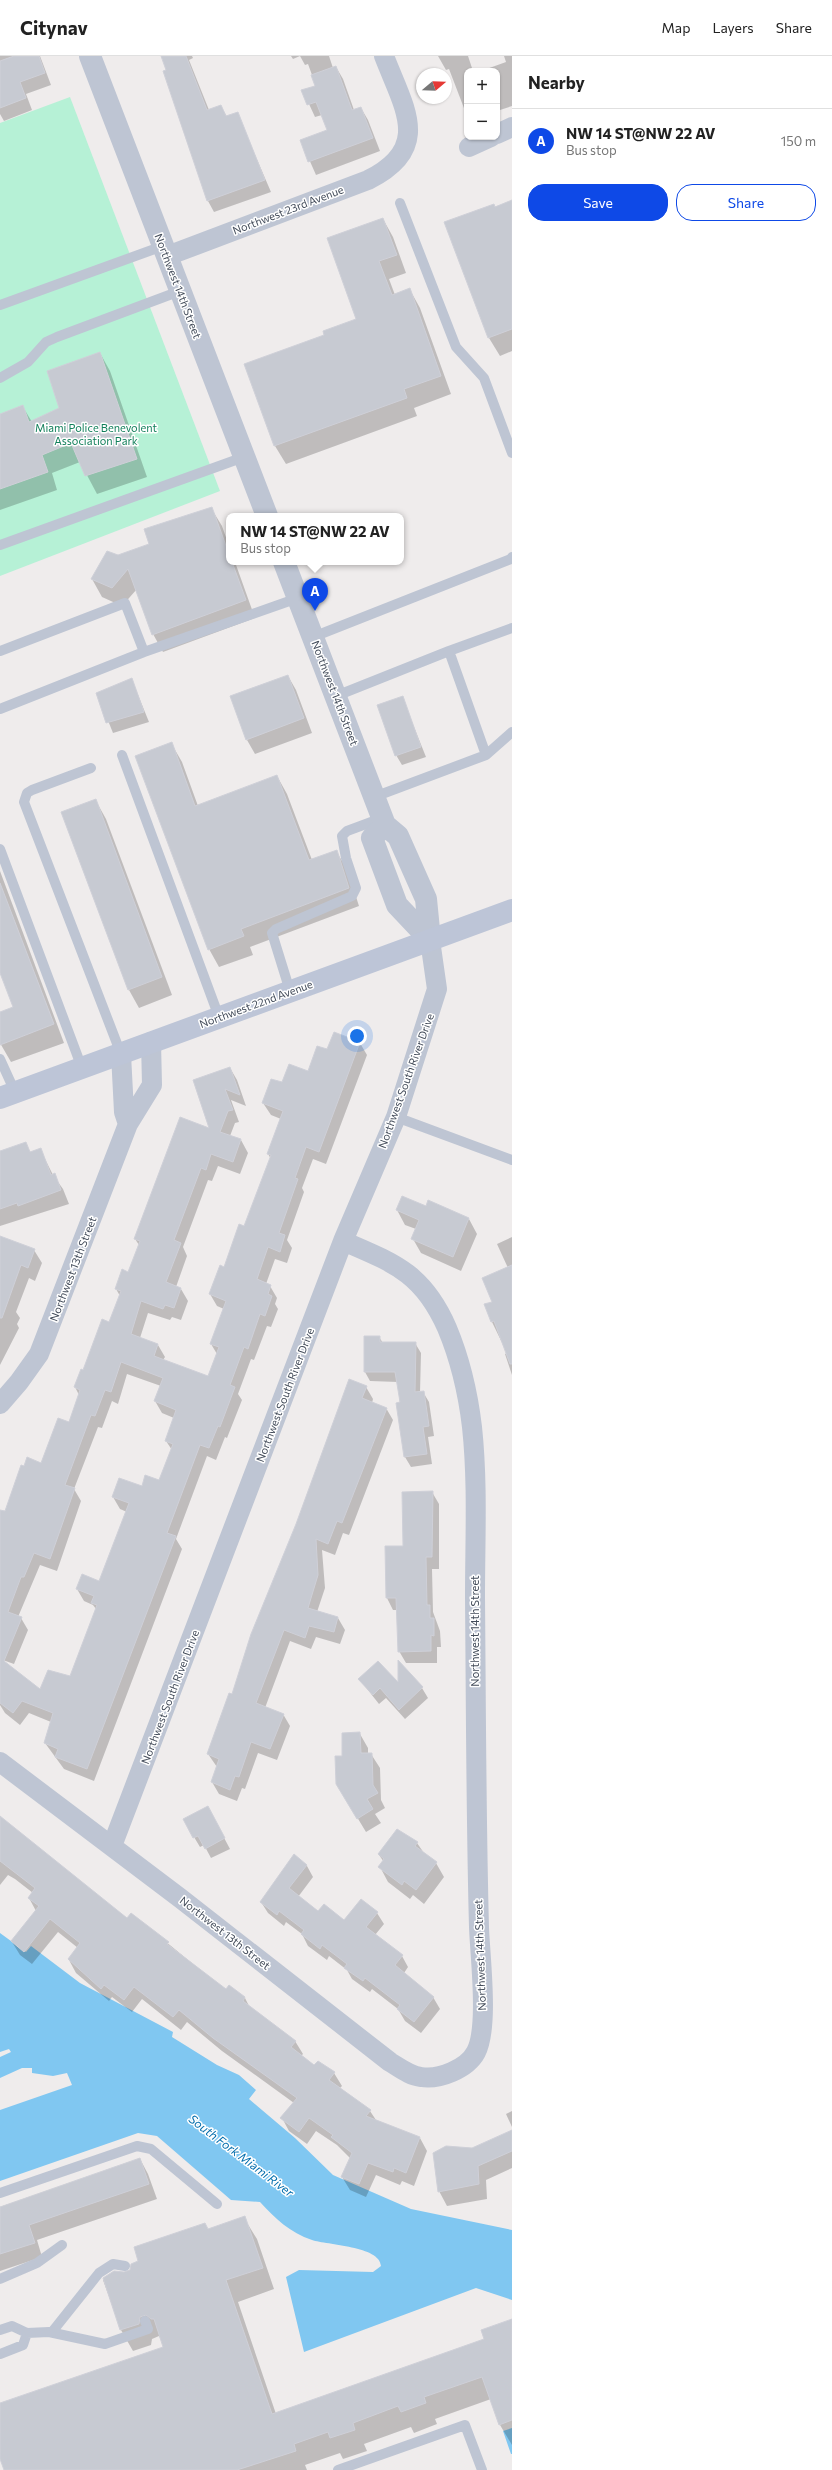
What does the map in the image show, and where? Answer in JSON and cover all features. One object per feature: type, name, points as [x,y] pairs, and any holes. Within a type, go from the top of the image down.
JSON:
[{"type":"main road","name":"Northwest 22nd Avenue","points":[[8,1095],[512,910]]},
{"type":"street","name":"Northwest 14th Street","points":[[90,56],[265,513]]},
{"type":"street","name":"Northwest 23rd Avenue","points":[[165,251],[368,180],[394,164],[403,154],[408,141],[407,120],[384,56]]},
{"type":"street","points":[[500,133],[512,127]]},
{"type":"street","points":[[469,147],[484,140]]},
{"type":"street","name":"Northwest 14th Street","points":[[285,565],[384,821],[398,836],[426,899],[430,940]]},
{"type":"street","points":[[384,821],[372,838],[397,905],[430,940]]},
{"type":"street","name":"Northwest South River Drive","points":[[112,1846],[343,1241],[396,1117],[437,989],[430,940]]},
{"type":"street","name":"Northwest 13th Street","points":[[0,1404],[19,1382],[39,1354],[128,1124],[152,1085],[151,1042]]},
{"type":"street","points":[[121,1054],[124,1112],[128,1124]]},
{"type":"street","name":"Northwest 14th Street","points":[[343,1241],[403,1268],[425,1291],[446,1327],[456,1354],[472,1428],[475,1529],[477,1863],[482,2021],[476,2052],[468,2062],[458,2068]]},
{"type":"street","name":"Northwest 13th Street","points":[[0,1762],[112,1846],[390,2062],[408,2073],[421,2077],[441,2075],[458,2068]]},
{"type":"lane","points":[[400,203],[456,347],[484,378],[512,453]]},
{"type":"lane","points":[[0,305],[165,251]]},
{"type":"lane","points":[[0,378],[28,362],[46,342],[51,339],[180,291]]},
{"type":"lane","points":[[0,545],[244,457]]},
{"type":"lane","points":[[313,637],[511,559],[512,557]]},
{"type":"lane","points":[[0,709],[144,652],[298,598]]},
{"type":"lane","points":[[0,651],[125,603],[144,652]]},
{"type":"lane","points":[[336,696],[512,628]]},
{"type":"lane","points":[[449,652],[486,755]]},
{"type":"lane","points":[[374,797],[486,755],[512,732]]},
{"type":"lane","points":[[122,755],[219,1017]]},
{"type":"lane","points":[[91,768],[32,790],[27,793],[24,802],[121,1054]]},
{"type":"lane","points":[[290,991],[272,934],[276,929],[352,896],[356,888],[346,858],[342,836],[347,831],[384,821]]},
{"type":"lane","points":[[0,849],[82,1068]]},
{"type":"lane","points":[[0,1059],[8,1095]]},
{"type":"lane","points":[[396,1117],[512,1160]]},
{"type":"lane","points":[[0,2193],[137,2146],[144,2146],[151,2149],[217,2204]]},
{"type":"lane","points":[[0,2279],[38,2263],[62,2244]]},
{"type":"lane","points":[[52,2332],[99,2273],[113,2264],[125,2266]]},
{"type":"lane","points":[[0,2330],[12,2326],[27,2333],[52,2332],[105,2344],[148,2329],[146,2322]]},
{"type":"lane","points":[[0,2354],[23,2345],[27,2333]]},
{"type":"lane","points":[[338,2470],[465,2425],[482,2470]]},
{"type":"green space","name":"Miami Police Benevolent Association Park","points":[[70,97],[220,491],[0,576],[0,123]]},
{"type":"water","name":"South Fork Miami River","points":[[0,1933],[26,1952],[31,1946],[80,1983],[173,2032],[172,2037],[217,2065],[239,2075],[256,2090],[249,2099],[295,2138],[333,2175],[411,2209],[512,2230],[512,2300],[476,2288],[304,2352],[286,2277],[299,2270],[373,2272],[381,2266],[378,2259],[372,2254],[352,2247],[319,2242],[304,2237],[283,2224],[260,2202],[231,2200],[157,2136],[138,2133],[0,2181],[0,2110],[72,2085],[67,2073],[53,2076],[32,2073],[32,2068],[22,2068],[0,2078],[0,2057],[11,2052],[9,2049],[0,2052]]},
{"type":"water","points":[[512,2428],[512,2454],[511,2454],[503,2431]]},
{"type":"building","points":[[14,56],[39,56],[45,73],[20,82],[26,98],[0,108],[0,61]]},
{"type":"building","points":[[161,56],[186,56],[207,110],[221,105],[226,116],[238,112],[265,180],[207,201],[163,71],[166,70]]},
{"type":"building","points":[[336,66],[352,110],[361,107],[373,138],[308,162],[300,140],[327,130],[316,102],[307,105],[301,90],[315,86],[311,75]]},
{"type":"building","points":[[512,200],[512,329],[488,338],[444,222],[494,204],[495,207]]},
{"type":"building","points":[[383,218],[397,255],[379,261],[392,295],[410,288],[441,376],[404,389],[407,398],[274,446],[244,364],[324,335],[323,331],[356,319],[327,238]]},
{"type":"building","points":[[100,352],[137,459],[85,476],[71,443],[42,455],[48,472],[0,489],[0,414],[23,405],[29,422],[59,408],[47,371]]},
{"type":"building","points":[[212,507],[226,546],[226,565],[233,565],[246,600],[152,635],[128,569],[112,588],[91,579],[107,551],[118,555],[149,544],[144,529]]},
{"type":"building","points":[[288,675],[304,718],[246,740],[230,696]]},
{"type":"building","points":[[132,678],[144,712],[106,723],[96,693]]},
{"type":"building","points":[[403,696],[421,747],[395,756],[377,705]]},
{"type":"building","points":[[172,742],[195,806],[277,775],[309,860],[337,850],[349,888],[241,929],[244,936],[208,950],[135,756]]},
{"type":"building","points":[[96,799],[162,977],[128,990],[61,812]]},
{"type":"building","points":[[0,883],[54,1024],[0,1045],[0,1012],[13,1007],[0,973]]},
{"type":"building","points":[[334,1032],[360,1042],[319,1152],[306,1147],[295,1178],[298,1179],[279,1233],[285,1235],[280,1252],[268,1247],[257,1279],[271,1285],[268,1294],[272,1296],[265,1316],[260,1314],[248,1349],[244,1347],[230,1385],[235,1387],[220,1427],[218,1426],[209,1448],[200,1445],[167,1533],[176,1536],[87,1769],[55,1757],[58,1749],[44,1743],[53,1713],[22,1701],[13,1713],[0,1703],[0,1510],[5,1511],[21,1465],[24,1466],[27,1457],[41,1463],[58,1418],[69,1422],[80,1390],[74,1387],[81,1369],[83,1370],[102,1319],[109,1322],[121,1291],[115,1289],[122,1269],[128,1272],[140,1241],[134,1239],[180,1117],[209,1128],[193,1080],[230,1067],[240,1095],[225,1089],[233,1110],[228,1111],[220,1132],[241,1139],[233,1162],[211,1154],[206,1170],[201,1168],[174,1240],[181,1243],[166,1282],[181,1288],[174,1308],[165,1305],[163,1309],[141,1301],[131,1334],[158,1344],[154,1356],[208,1376],[219,1347],[210,1344],[226,1301],[209,1294],[220,1265],[224,1267],[239,1224],[244,1226],[271,1155],[267,1154],[283,1111],[262,1103],[271,1079],[282,1082],[289,1064],[308,1071],[317,1046],[327,1049]],"holes":[[[121,1362],[163,1378],[154,1401],[176,1410],[165,1441],[173,1444],[159,1480],[145,1475],[142,1486],[119,1478],[112,1497],[129,1503],[99,1581],[82,1574],[76,1589],[94,1596],[91,1603],[97,1605],[70,1676],[48,1670],[40,1689],[4,1661],[22,1617],[8,1612],[21,1577],[24,1577],[34,1553],[50,1559],[75,1488],[65,1485],[91,1415],[95,1416],[105,1390],[111,1392]]]},
{"type":"building","points":[[26,1142],[30,1152],[41,1148],[51,1175],[55,1173],[61,1190],[18,1206],[17,1203],[0,1209],[0,1151]]},
{"type":"building","points":[[402,1196],[426,1206],[428,1200],[469,1218],[453,1257],[411,1239],[419,1220],[396,1210]]},
{"type":"building","points":[[0,1236],[35,1249],[28,1268],[21,1265],[2,1318],[0,1318]]},
{"type":"building","points":[[512,1265],[512,1364],[510,1364],[494,1321],[491,1322],[484,1304],[492,1302],[482,1278]]},
{"type":"building","points":[[364,1336],[380,1336],[380,1342],[416,1342],[415,1392],[424,1391],[429,1426],[423,1427],[427,1454],[404,1457],[396,1403],[400,1402],[395,1372],[364,1372]]},
{"type":"building","points":[[349,1379],[367,1386],[362,1398],[387,1408],[342,1523],[337,1521],[328,1544],[316,1539],[318,1575],[308,1608],[338,1617],[334,1632],[309,1626],[305,1638],[284,1630],[256,1703],[284,1714],[270,1749],[251,1742],[239,1777],[235,1776],[230,1790],[211,1782],[219,1759],[207,1754],[229,1693],[232,1694],[251,1634],[296,1524]]},
{"type":"building","points":[[433,1491],[432,1557],[426,1557],[427,1605],[430,1605],[430,1618],[434,1618],[434,1636],[431,1635],[431,1651],[398,1652],[396,1598],[386,1598],[385,1546],[403,1546],[402,1492]]},
{"type":"building","points":[[398,1660],[423,1687],[399,1710],[380,1688],[373,1695],[358,1679],[378,1661],[398,1682]]},
{"type":"building","points":[[360,1732],[361,1753],[372,1753],[373,1785],[378,1793],[367,1799],[373,1809],[357,1819],[336,1784],[335,1756],[342,1756],[342,1733]]},
{"type":"building","points":[[208,1806],[225,1838],[205,1849],[198,1836],[193,1838],[183,1819]]},
{"type":"building","points":[[0,1816],[127,1918],[131,1913],[169,1942],[167,1944],[226,1989],[229,1985],[245,1997],[243,2001],[296,2041],[291,2047],[314,2065],[318,2061],[335,2072],[329,2080],[371,2110],[366,2116],[420,2137],[406,2173],[394,2168],[393,2172],[368,2163],[359,2184],[341,2177],[352,2153],[331,2137],[333,2135],[309,2118],[299,2132],[280,2118],[297,2098],[213,2038],[179,2010],[173,2017],[134,1987],[124,2000],[104,1985],[101,1989],[68,1959],[80,1943],[50,1919],[24,1952],[11,1941],[39,1906],[28,1898],[35,1888],[0,1861]]},
{"type":"building","points":[[397,1829],[418,1842],[415,1846],[437,1862],[416,1890],[404,1881],[402,1885],[378,1867],[384,1859],[378,1854]]},
{"type":"building","points":[[294,1854],[307,1865],[289,1888],[318,1911],[324,1904],[344,1920],[361,1899],[378,1912],[366,1927],[403,1955],[395,1965],[434,1997],[414,2022],[397,2009],[400,2005],[365,1978],[363,1981],[344,1968],[347,1964],[322,1945],[320,1949],[301,1934],[304,1930],[279,1911],[277,1915],[260,1902]]},
{"type":"building","points":[[512,2130],[512,2151],[478,2166],[479,2184],[438,2192],[433,2153],[446,2146],[472,2148]]},
{"type":"building","points":[[140,2158],[149,2184],[29,2225],[35,2243],[0,2254],[0,2207]]},
{"type":"building","points":[[245,2216],[263,2268],[226,2280],[272,2414],[484,2339],[481,2330],[512,2319],[512,2420],[499,2425],[482,2377],[424,2397],[426,2403],[401,2412],[398,2406],[353,2423],[355,2430],[330,2438],[328,2432],[294,2444],[296,2451],[237,2470],[4,2470],[0,2459],[0,2403],[163,2347],[154,2319],[151,2319],[146,2315],[140,2317],[139,2324],[120,2330],[103,2278],[114,2271],[124,2272],[130,2270],[131,2264],[138,2261],[134,2247],[205,2223],[208,2229]]},
{"type":"place","name":"NW 14 ST@NW 22 AV","points":[[315,611]]}]
